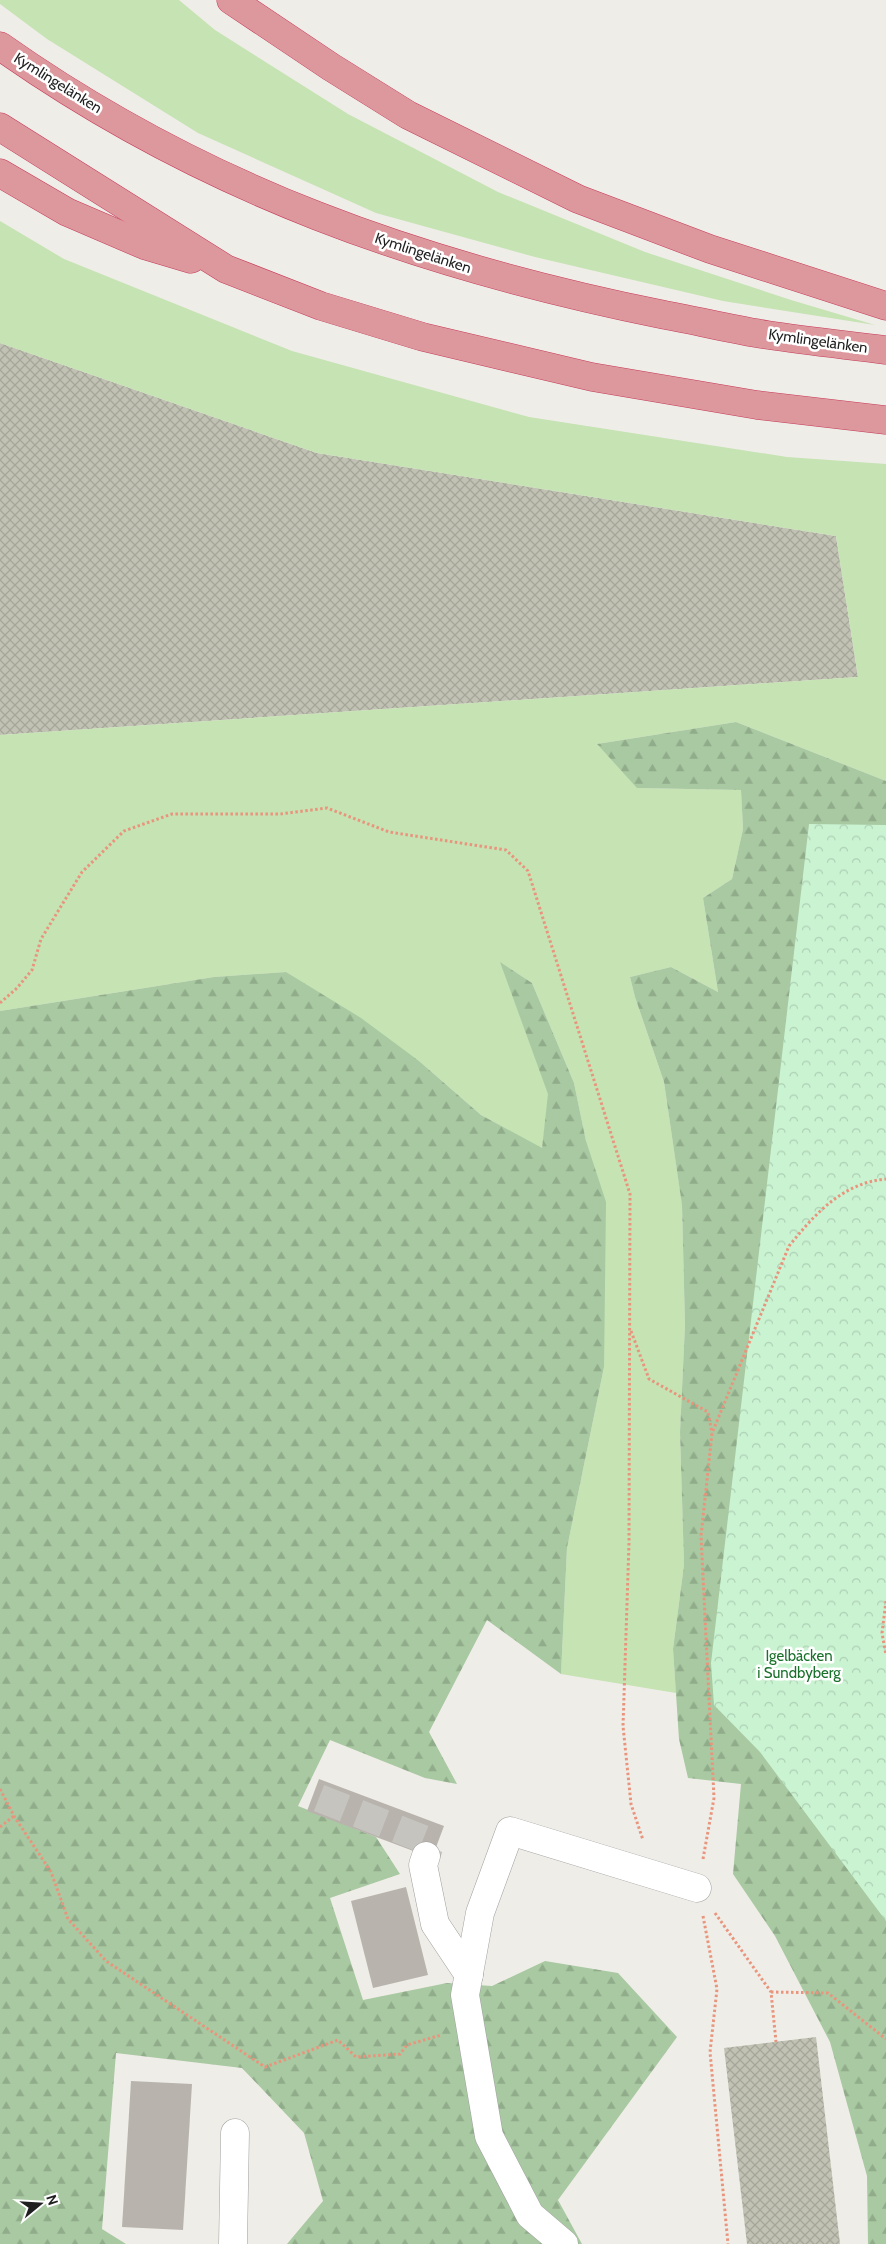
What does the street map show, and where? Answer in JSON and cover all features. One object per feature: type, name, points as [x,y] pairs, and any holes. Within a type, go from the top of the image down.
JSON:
[{"type":"highway","points":[[231,0],[330,67],[408,115],[578,199],[710,249],[886,306]]},
{"type":"highway","name":"Kymlingelänken","points":[[0,46],[91,105],[160,145],[249,189],[361,233],[427,256],[516,282],[600,302],[766,335],[886,350]]},
{"type":"highway","points":[[0,127],[226,270]]},
{"type":"highway","points":[[0,173],[67,212],[136,242],[226,270],[321,306],[424,337],[582,374],[757,405],[886,420]]},
{"type":"lane","points":[[564,2244],[530,2215],[490,2136],[465,1995],[480,1913],[510,1831],[697,1888]]},
{"type":"lane","points":[[426,1856],[423,1865],[434,1924],[468,1975]]},
{"type":"lane","points":[[233,2244],[235,2132]]},
{"type":"path","points":[[0,1003],[17,988],[32,970],[41,939],[82,872],[124,831],[172,814],[280,814],[327,808],[389,832],[506,850],[528,871],[630,1194],[629,1543],[623,1726],[631,1804],[656,1875]]},
{"type":"path","points":[[728,2244],[710,2052],[717,1989],[697,1888],[714,1798],[701,1536],[712,1433],[789,1246],[809,1221],[831,1200],[856,1186],[886,1179]]},
{"type":"path","points":[[630,1328],[649,1379],[708,1412],[712,1433]]},
{"type":"path","points":[[886,1601],[882,1633],[886,1655]]},
{"type":"path","points":[[0,1789],[14,1816],[51,1872],[68,1918],[106,1961],[265,2067],[338,2040],[356,2057],[400,2054],[407,2045],[470,2026]]},
{"type":"path","points":[[0,1827],[14,1816]]},
{"type":"path","points":[[697,1888],[771,1992],[776,2042]]},
{"type":"path","points":[[771,1992],[828,1993],[886,2039]]},
{"type":"path","points":[[881,2036],[886,2033]]},
{"type":"shaded area","points":[[0,343],[317,453],[836,536],[858,677],[0,735]]},
{"type":"shaded area","points":[[816,2037],[840,2244],[747,2244],[724,2048]]},
{"type":"green space","points":[[0,0],[179,0],[215,30],[348,114],[498,192],[645,252],[791,300],[875,325],[723,301],[535,257],[376,213],[198,133],[47,39],[0,4]]},
{"type":"green space","points":[[0,221],[64,259],[292,351],[529,417],[787,457],[886,464],[886,781],[736,722],[597,744],[638,788],[741,790],[743,829],[732,879],[703,898],[718,992],[671,967],[630,977],[664,1082],[682,1204],[685,1325],[680,1432],[684,1565],[673,1649],[676,1693],[561,1674],[567,1548],[604,1367],[586,1141],[574,1083],[532,983],[501,963],[549,1094],[542,1149],[481,1115],[419,1061],[286,972],[214,977],[0,1011],[0,735],[858,677],[836,536],[317,453],[0,343]]},
{"type":"green space","points":[[736,722],[886,781],[886,2244],[868,2244],[867,2176],[830,2042],[775,1936],[733,1874],[741,1784],[688,1778],[679,1739],[673,1649],[684,1565],[680,1432],[685,1325],[682,1205],[664,1082],[630,977],[671,967],[718,992],[703,898],[732,879],[743,829],[741,790],[637,788],[597,744]]},
{"type":"green space","name":"Igelbäcken i Sundbyberg","points":[[809,824],[886,825],[886,1921],[760,1752],[714,1705],[711,1663]]},
{"type":"green space","points":[[500,962],[532,983],[574,1083],[586,1141],[606,1202],[604,1367],[567,1548],[561,1674],[487,1620],[429,1732],[457,1784],[425,1778],[330,1740],[298,1806],[376,1837],[400,1874],[330,1898],[363,2000],[447,1983],[492,1986],[545,1961],[618,1973],[677,2037],[558,2200],[582,2244],[287,2244],[323,2201],[304,2133],[242,2068],[116,2053],[102,2229],[126,2244],[0,2244],[0,1011],[214,977],[286,972],[361,1018],[419,1061],[481,1115],[542,1148],[548,1094]]},
{"type":"building","points":[[319,1779],[444,1826],[432,1858],[307,1811]]},
{"type":"building","points":[[406,1887],[428,1975],[373,1988],[351,1901]]},
{"type":"building","points":[[131,2081],[192,2084],[183,2230],[122,2227]]},
{"type":"tunnel","points":[[319,1798],[431,1842],[426,1856]]}]
